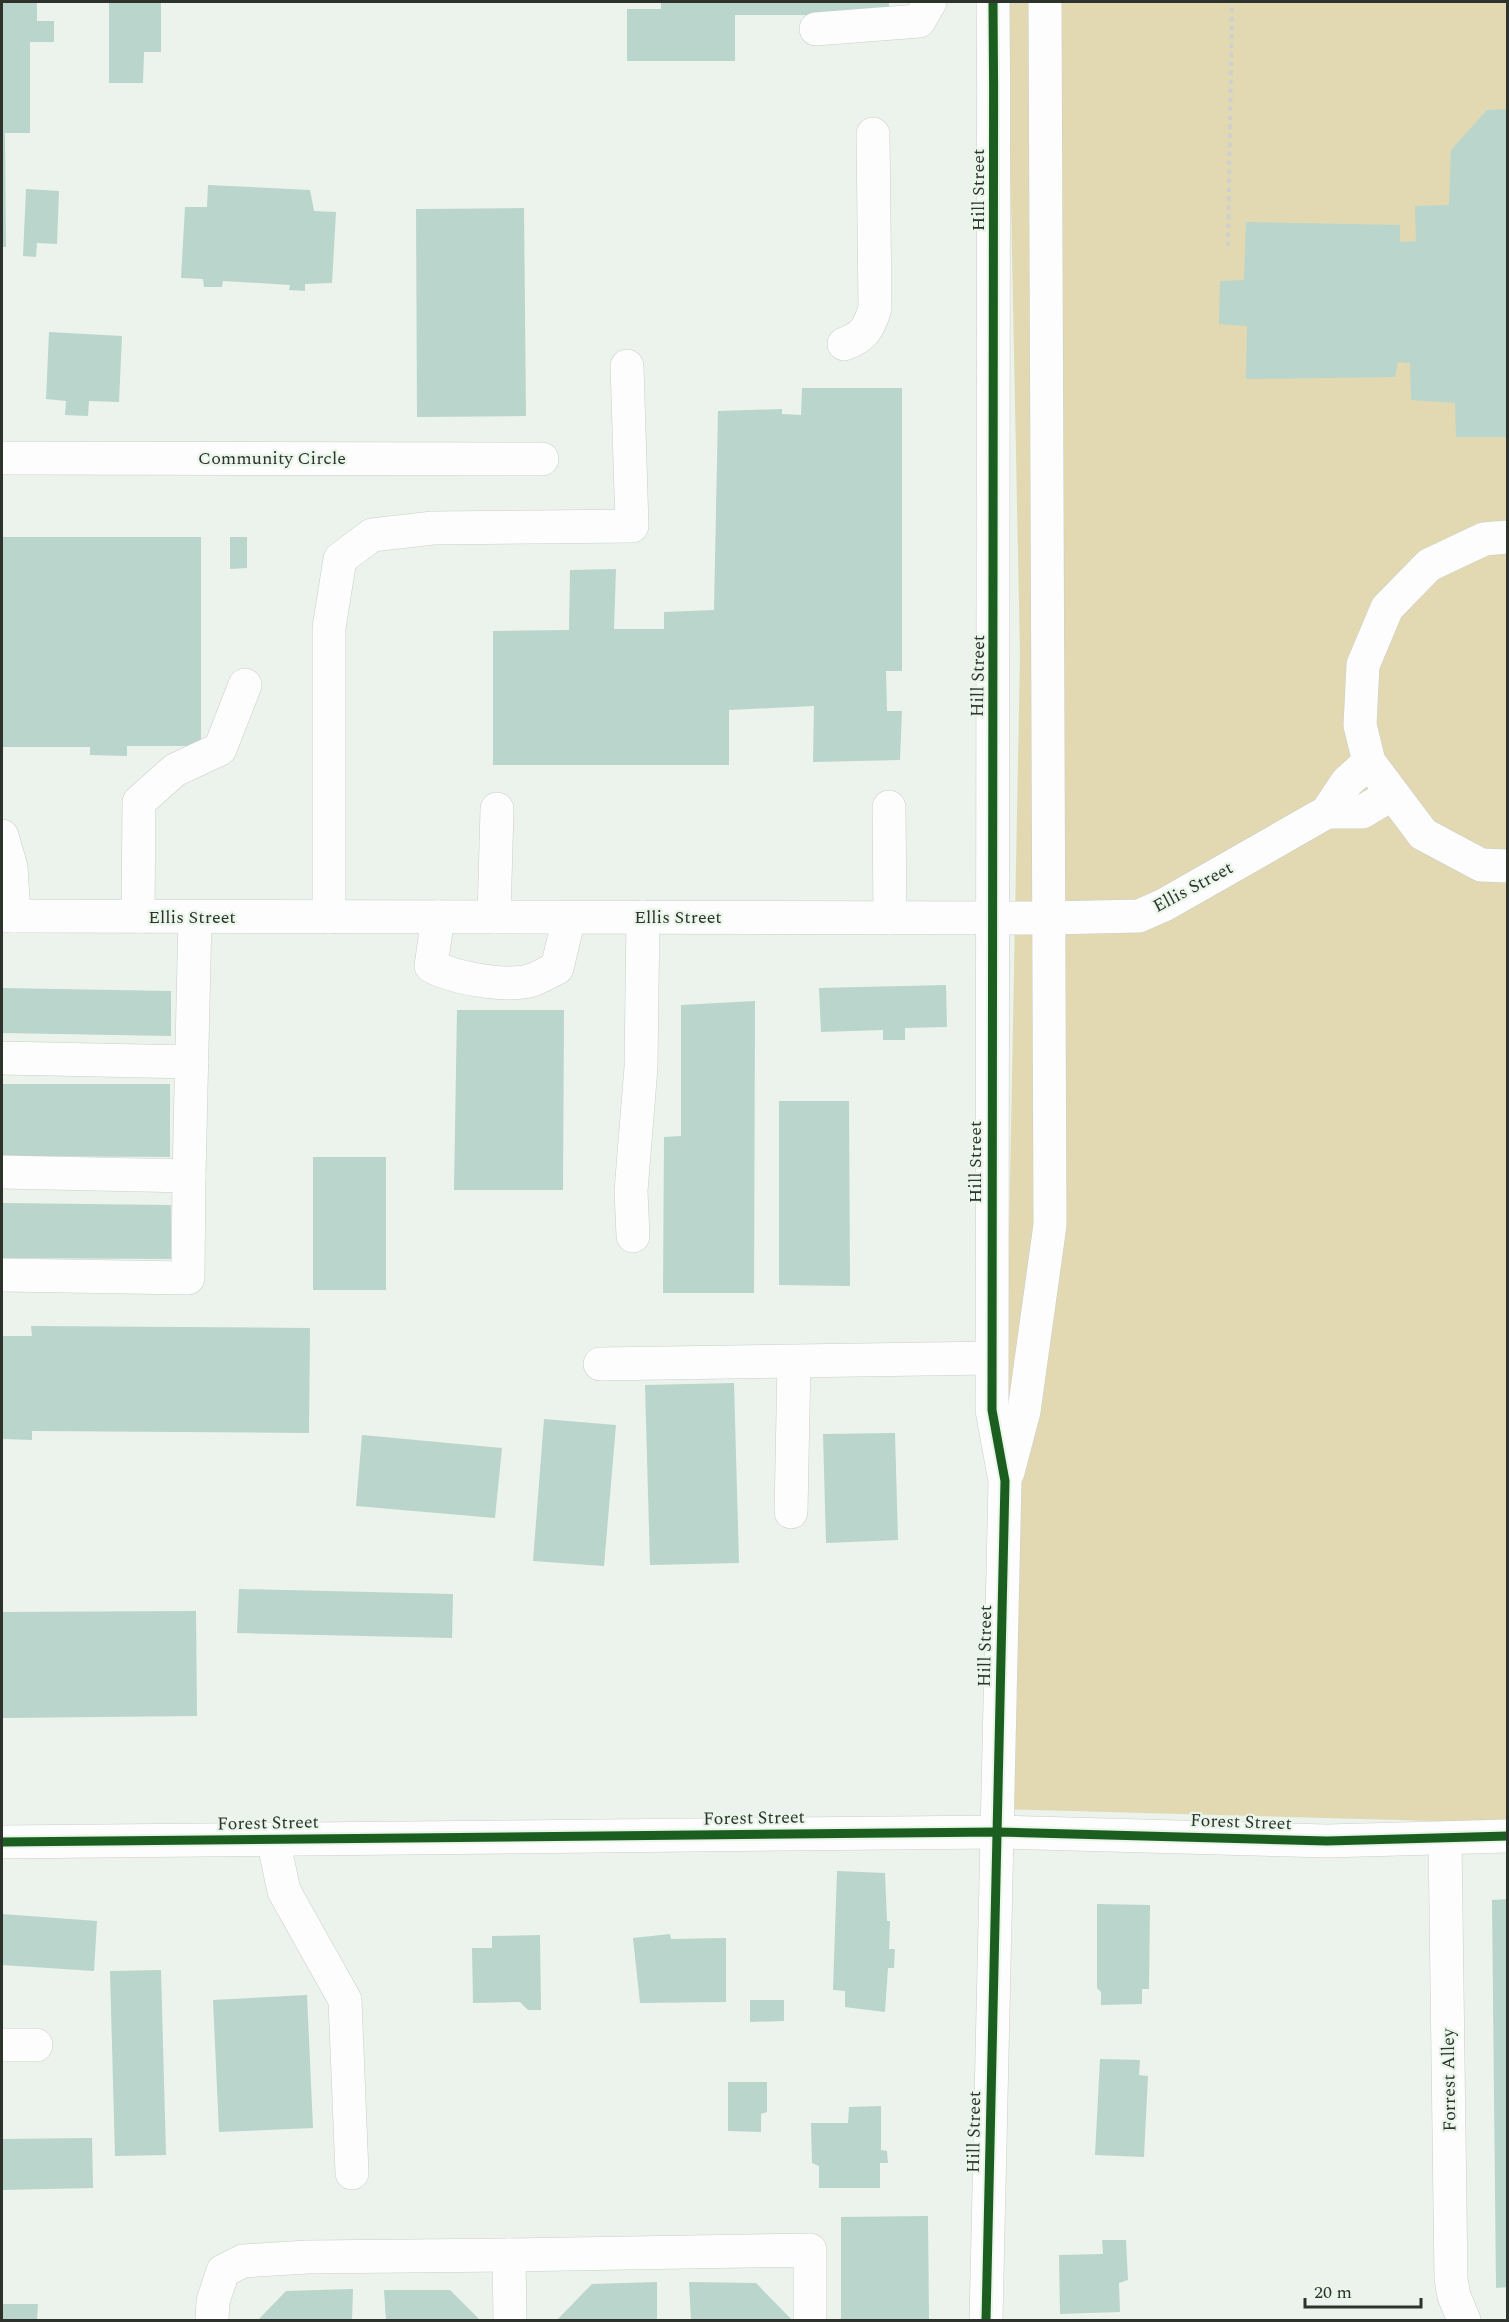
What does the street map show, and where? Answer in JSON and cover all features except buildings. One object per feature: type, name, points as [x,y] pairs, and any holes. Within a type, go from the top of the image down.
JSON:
[{"type":"street","points":[[816,29],[919,21],[930,2]]},
{"type":"street","name":"Hill Street","points":[[986,2320],[1005,1481],[992,1410],[995,587],[993,2]]},
{"type":"street","name":"Hill Street","points":[[1005,1481],[1024,1410],[1050,1225],[1045,2]]},
{"type":"street","points":[[843,344],[859,339],[870,327],[875,308],[873,134]]},
{"type":"street","points":[[329,917],[329,628],[340,559],[372,535],[433,528],[632,526],[627,366]]},
{"type":"street","name":"Community Circle","points":[[2,458],[542,459]]},
{"type":"street","points":[[1508,537],[1484,539],[1429,565],[1387,608],[1363,665],[1360,725],[1369,762],[1423,834],[1481,865],[1508,866]]},
{"type":"street","points":[[138,916],[139,802],[175,770],[220,748],[245,685]]},
{"type":"street","name":"Ellis Street","points":[[8,916],[1048,918],[1139,916],[1164,905],[1327,812],[1347,782],[1369,762]]},
{"type":"street","name":"Ellis Street","points":[[1327,812],[1362,812],[1392,794]]},
{"type":"street","points":[[889,807],[890,918]]},
{"type":"street","points":[[494,917],[497,809]]},
{"type":"street","points":[[2,836],[10,867],[8,916]]},
{"type":"street","points":[[2,1275],[188,1278],[195,916]]},
{"type":"street","points":[[438,917],[431,966],[451,976],[484,981],[530,981],[557,968],[568,918]]},
{"type":"street","points":[[633,1236],[631,1191],[641,1067],[643,917]]},
{"type":"street","points":[[2,1058],[192,1062]]},
{"type":"street","points":[[2,1172],[189,1176]]},
{"type":"street","points":[[600,1364],[992,1358]]},
{"type":"street","points":[[791,1512],[794,1362]]},
{"type":"street","name":"Forest Street","points":[[2,1842],[997,1832],[1328,1841],[1508,1836]]},
{"type":"street","name":"Forrest Alley","points":[[1445,1838],[1451,2279],[1454,2296],[1464,2320]]},
{"type":"street","points":[[273,1839],[284,1891],[345,2000],[352,2173]]},
{"type":"street","points":[[2,2045],[36,2045]]},
{"type":"street","points":[[212,2320],[213,2301],[223,2271],[243,2261],[308,2257],[810,2250],[810,2320]]},
{"type":"street","points":[[509,2255],[510,2320]]},
{"type":"path","points":[[1228,246],[1232,2]]},
{"type":"shaded area","points":[[1007,2],[1507,2],[1507,1823],[998,1809],[1020,656]]},
{"type":"cycle path","points":[[986,2320],[1005,1481],[992,1410],[993,2]]},
{"type":"cycle path","points":[[2,1842],[997,1832],[1327,1841],[1508,1836]]}]
